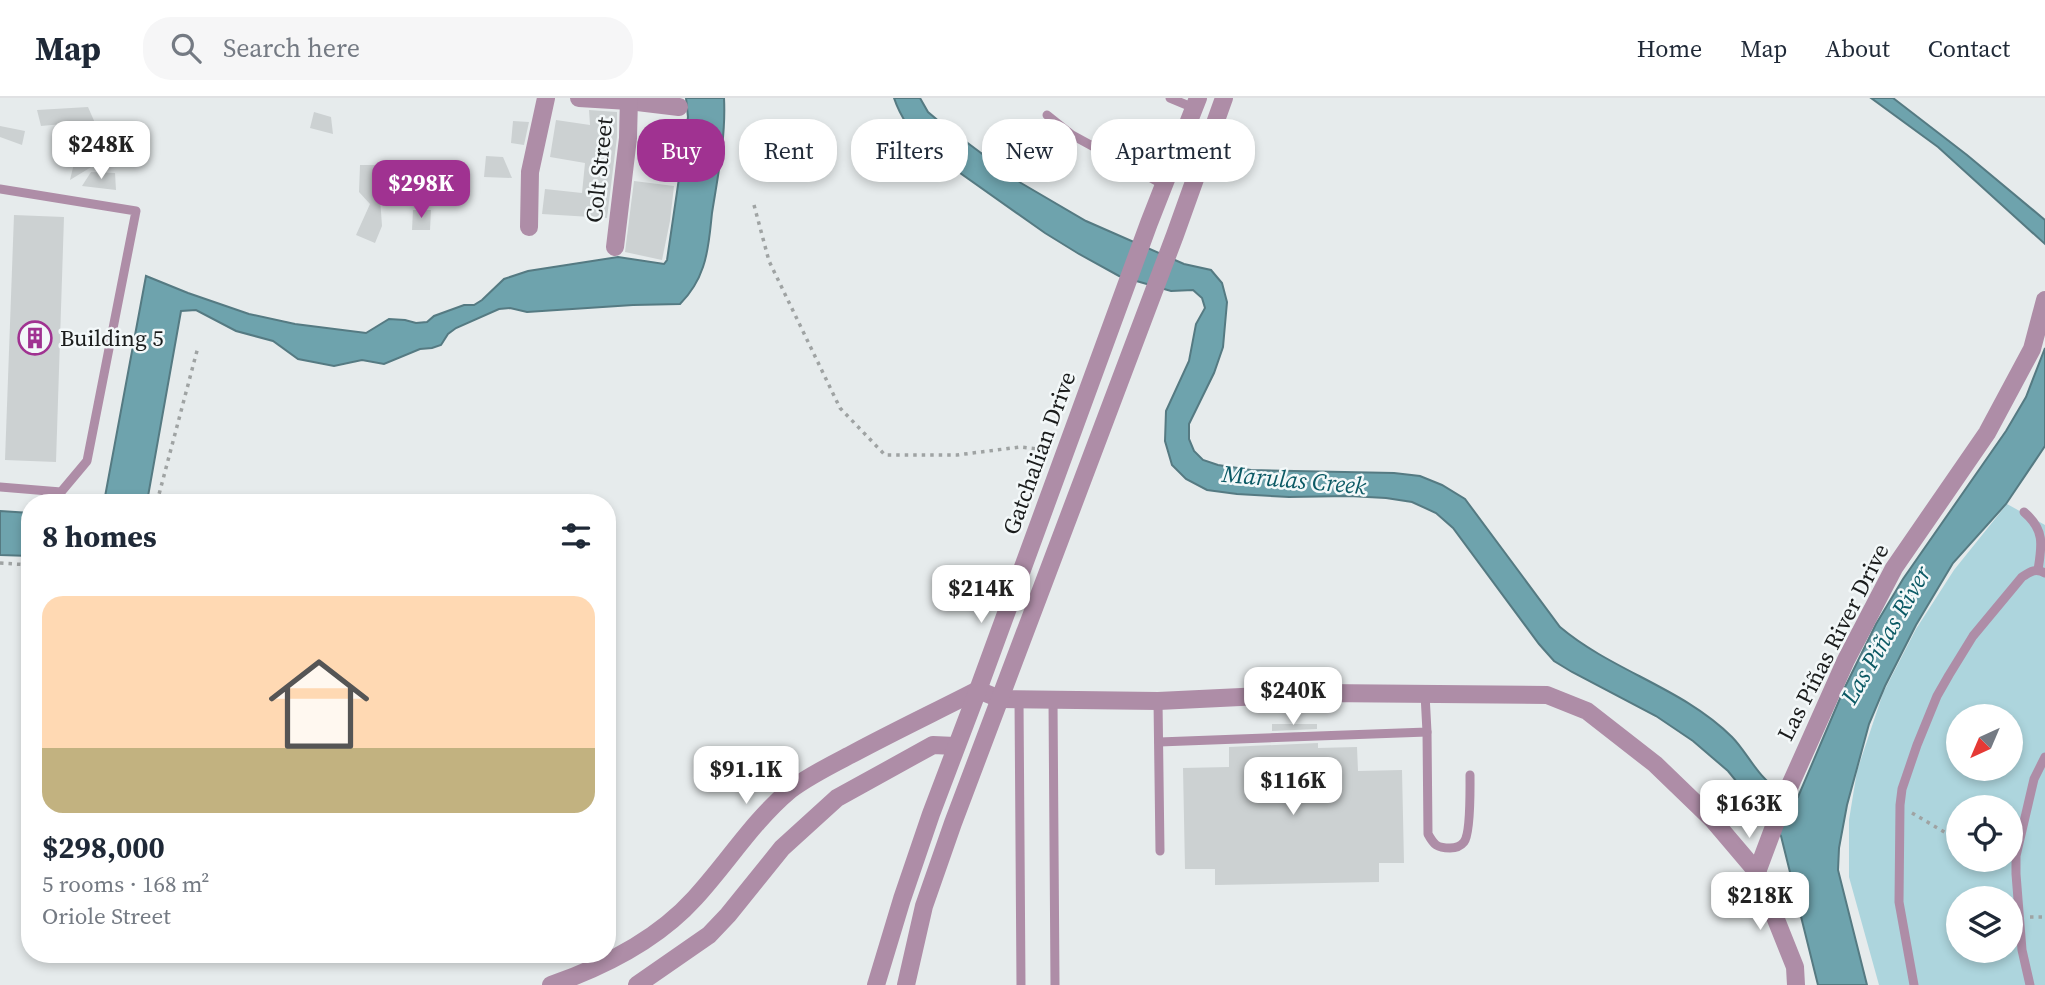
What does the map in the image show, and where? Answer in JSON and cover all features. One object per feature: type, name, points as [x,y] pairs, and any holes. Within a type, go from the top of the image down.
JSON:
[{"type":"street","points":[[529,227],[530,172],[545,98]]},
{"type":"street","points":[[579,98],[629,99],[679,107]]},
{"type":"street","points":[[906,985],[924,906],[1224,98]]},
{"type":"street","name":"Colt Street","points":[[615,247],[628,138],[629,99]]},
{"type":"street","name":"Gatchalian Drive","points":[[876,985],[902,899],[955,746],[978,690],[1128,278],[1196,103]]},
{"type":"street","name":"Las Piñas River Drive","points":[[1756,872],[1787,792],[1846,660],[1894,568],[1987,433],[2032,349],[2045,300]]},
{"type":"street","points":[[616,957],[660,928],[696,898],[765,814],[804,780],[978,690],[1000,699],[1158,701],[1321,693],[1547,695],[1587,712],[1655,764],[1712,819],[1756,872],[1795,967],[1797,985]]},
{"type":"street","points":[[637,985],[709,935],[782,848],[837,798],[933,745],[955,746]]},
{"type":"street","points":[[551,985],[602,963]]},
{"type":"lane","points":[[1170,98],[1196,103]]},
{"type":"lane","points":[[1047,115],[1072,135],[1164,185]]},
{"type":"lane","points":[[0,189],[136,211],[88,461],[61,492],[0,487]]},
{"type":"lane","points":[[1914,985],[1899,902],[1902,789],[1937,696],[1973,636],[2022,577],[2030,571],[2042,571],[2042,540],[2035,524],[2024,512]]},
{"type":"lane","points":[[1425,695],[1428,834],[1440,848],[1456,848],[1463,844],[1468,835],[1470,775]]},
{"type":"lane","points":[[1019,699],[1021,985]]},
{"type":"lane","points":[[1053,699],[1055,985]]},
{"type":"lane","points":[[1158,701],[1160,851]]},
{"type":"lane","points":[[1159,742],[1427,732]]},
{"type":"lane","points":[[2030,985],[2022,950],[2015,874],[2016,856],[2034,779],[2045,757]]},
{"type":"path","points":[[754,205],[769,261],[840,408],[885,455],[957,455],[1020,447],[1065,452]]},
{"type":"path","points":[[159,494],[198,347]]},
{"type":"path","points":[[0,563],[21,564]]},
{"type":"path","points":[[1900,806],[1946,833]]},
{"type":"shaded area","points":[[2007,504],[2045,525],[2045,985],[1879,985],[1849,877],[1849,820],[1857,771],[1883,693],[1916,629],[1954,570]]},
{"type":"water","points":[[686,98],[724,98],[724,119],[688,119]]},
{"type":"water","points":[[894,98],[920,98],[928,112],[936,119],[904,119]]},
{"type":"water","points":[[1871,98],[1893,98],[2045,220],[2045,244],[1938,147]]},
{"type":"water","points":[[968,143],[982,154],[982,182],[1020,182],[1086,221],[1184,264],[1211,270],[1222,283],[1227,302],[1223,347],[1214,373],[1189,424],[1189,439],[1194,451],[1203,460],[1251,470],[1394,473],[1420,476],[1442,485],[1465,499],[1560,627],[1602,656],[1670,692],[1713,720],[1732,737],[1771,784],[1798,797],[1844,689],[1876,624],[1903,579],[2006,431],[2026,397],[2045,348],[2045,446],[2006,504],[1953,563],[1916,625],[1869,724],[1847,805],[1838,870],[1867,985],[1818,985],[1781,836],[1728,771],[1693,741],[1656,716],[1554,661],[1453,528],[1436,513],[1412,502],[1386,498],[1237,494],[1207,490],[1186,479],[1172,465],[1165,441],[1166,411],[1189,361],[1196,324],[1205,308],[1202,298],[1193,290],[1171,291],[1119,276],[1045,233],[968,179]]},
{"type":"water","points":[[678,182],[717,182],[707,254],[696,282],[680,304],[527,312],[510,308],[499,309],[456,328],[441,345],[420,349],[384,364],[362,360],[334,366],[298,359],[273,341],[236,331],[196,310],[181,311],[148,494],[105,494],[146,276],[249,314],[295,324],[366,333],[389,319],[427,322],[434,316],[464,305],[474,305],[504,279],[528,271],[618,257],[664,264],[667,260]]},
{"type":"water","points":[[0,511],[21,512],[21,556],[0,555]]},
{"type":"building","points":[[88,107],[95,123],[112,121],[113,134],[110,134],[114,153],[70,180],[84,122],[41,126],[37,110]]},
{"type":"building","points":[[589,110],[617,112],[617,137],[607,218],[542,214],[545,189],[582,193],[585,163],[550,157],[556,120],[590,125]]},
{"type":"building","points":[[314,112],[331,117],[333,134],[310,128]]},
{"type":"building","points":[[513,121],[529,122],[524,145],[511,143]]},
{"type":"building","points":[[0,126],[25,131],[22,145],[0,137]]},
{"type":"building","points":[[486,156],[503,157],[512,178],[484,177]]},
{"type":"building","points":[[360,165],[375,165],[373,196],[379,183],[382,226],[375,243],[356,235],[370,204],[359,192]]},
{"type":"building","points":[[91,172],[115,173],[116,190],[82,186]]},
{"type":"building","points":[[634,181],[674,186],[662,260],[625,252]]},
{"type":"building","points":[[413,210],[431,210],[430,230],[412,230]]},
{"type":"building","name":"Building 5","points":[[14,215],[64,217],[56,462],[5,460]]},
{"type":"building","points":[[1272,724],[1317,724],[1317,729],[1272,731]]},
{"type":"building","points":[[1318,743],[1318,748],[1357,747],[1358,771],[1402,770],[1404,863],[1379,863],[1379,882],[1215,885],[1215,869],[1185,869],[1183,768],[1229,767],[1229,747]]},
{"type":"place","name":"Building 5","points":[[35,338]]},
{"type":"water label","name":"Marulas Creek","points":[[1294,480]]},
{"type":"water label","name":"Las Piñas River","points":[[1886,635]]}]
